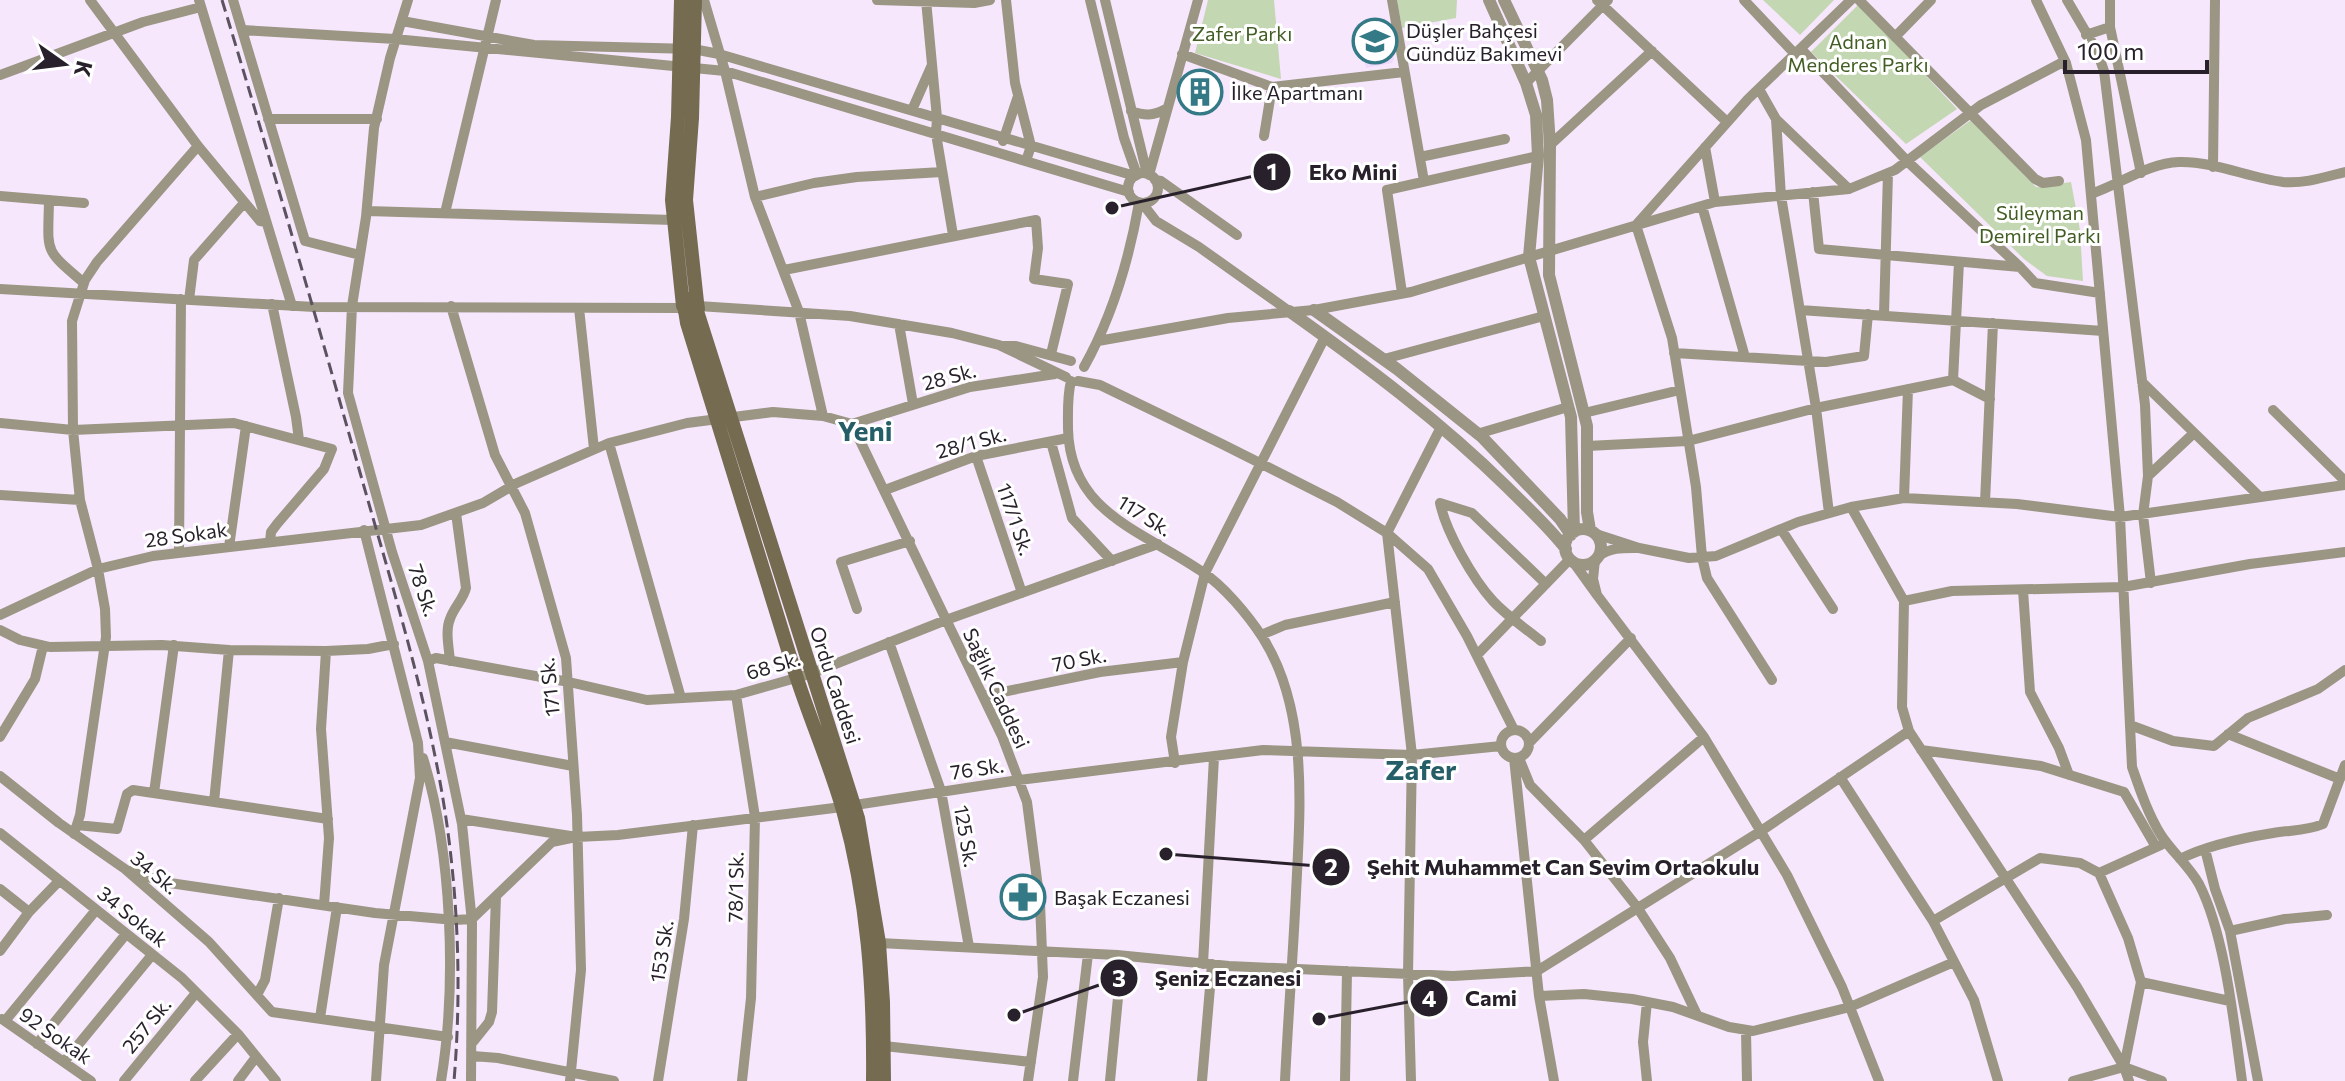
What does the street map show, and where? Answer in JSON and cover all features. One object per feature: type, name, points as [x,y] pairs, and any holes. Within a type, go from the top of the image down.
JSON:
[{"type":"main road","name":"Ordu Caddesi","points":[[681,0],[687,50]]},
{"type":"main road","name":"Ordu Caddesi","points":[[691,308],[686,200],[686,69],[695,0]]},
{"type":"main road","name":"Ordu Caddesi","points":[[686,69],[672,200],[691,308],[803,676],[848,805],[879,943],[884,1081]]},
{"type":"main road","name":"Ordu Caddesi","points":[[848,805],[870,949],[873,1081]]},
{"type":"street","points":[[90,0],[198,146],[260,221],[266,222]]},
{"type":"street","points":[[233,0],[305,241],[360,255]]},
{"type":"street","name":"78 Sk.","points":[[408,0],[395,39],[377,119],[352,306],[348,393],[428,661],[461,819],[472,919],[473,1056]]},
{"type":"street","points":[[445,213],[496,0]]},
{"type":"street","points":[[704,0],[725,71],[755,197],[799,312],[823,416]]},
{"type":"street","points":[[877,0],[974,3],[990,0]]},
{"type":"street","points":[[1006,0],[1015,83],[1031,146],[1026,161]]},
{"type":"street","points":[[1090,0],[1124,138],[1144,176],[1158,187],[1150,202],[1141,203]]},
{"type":"street","points":[[1105,0],[1144,176]]},
{"type":"street","points":[[1129,192],[1129,185],[1144,176],[1198,0]]},
{"type":"street","points":[[1392,0],[1424,181]]},
{"type":"street","points":[[1477,655],[1570,557],[1572,533],[1573,444],[1568,407],[1529,257],[1538,156],[1536,115],[1526,83],[1489,0]]},
{"type":"street","points":[[1504,0],[1538,71],[1547,100],[1550,145],[1549,275],[1584,413],[1587,512],[1601,545],[1593,579],[1597,595]]},
{"type":"street","points":[[1744,0],[2035,283],[2100,293]]},
{"type":"street","points":[[1636,225],[1727,122],[1851,0]]},
{"type":"street","points":[[1859,0],[2035,179],[2043,183],[2059,181]]},
{"type":"street","points":[[1895,37],[1931,0]]},
{"type":"street","points":[[2036,0],[2065,61],[2086,140],[2120,517],[2132,767],[2145,804],[2167,842],[2198,882],[2213,919],[2242,1081]]},
{"type":"street","points":[[2067,0],[2097,51],[2104,71],[2142,382],[2148,476],[2143,515],[2151,583]]},
{"type":"street","points":[[2110,0],[2110,27],[2141,173]]},
{"type":"street","points":[[2213,167],[2215,0]]},
{"type":"street","points":[[926,1],[936,134],[953,235]]},
{"type":"street","points":[[1526,83],[1603,2],[1727,122]]},
{"type":"street","points":[[0,75],[200,4],[292,306]]},
{"type":"street","points":[[402,21],[534,45],[687,50],[719,54],[1161,181],[1237,235]]},
{"type":"street","points":[[2086,35],[2110,27]]},
{"type":"street","points":[[242,30],[395,39],[725,71],[1129,192],[1156,221],[1199,247],[1385,380],[1486,466],[1554,534],[1704,737],[1761,831],[1787,875],[1850,1007],[1879,1081]]},
{"type":"street","points":[[1550,145],[1652,51]]},
{"type":"street","points":[[1182,54],[1272,87],[1404,72]]},
{"type":"street","points":[[1095,345],[1228,318],[1314,310],[1402,293],[1715,202],[1849,189],[1888,173],[1970,114],[2065,61]]},
{"type":"street","points":[[912,110],[932,65]]},
{"type":"street","points":[[1264,136],[1272,87]]},
{"type":"street","points":[[1759,89],[1776,119],[1849,189]]},
{"type":"street","points":[[1000,153],[1018,94]]},
{"type":"street","points":[[1131,111],[1155,115],[1166,109]]},
{"type":"street","points":[[268,119],[377,119]]},
{"type":"street","points":[[1776,119],[1781,196],[1816,408],[1829,513]]},
{"type":"street","points":[[1420,157],[1505,139]]},
{"type":"street","points":[[198,146],[97,262],[82,288],[72,321],[73,430],[80,500],[98,569],[105,609],[106,646],[76,829],[117,829],[128,792],[133,790],[328,819]]},
{"type":"street","points":[[1705,147],[1715,202]]},
{"type":"street","points":[[1402,293],[1387,190],[1538,156]]},
{"type":"street","points":[[2091,194],[2162,165],[2181,162],[2291,182],[2345,172]]},
{"type":"street","points":[[755,197],[857,177],[942,172]]},
{"type":"street","points":[[1884,315],[1888,173]]},
{"type":"street","points":[[1813,192],[1819,249],[2020,267]]},
{"type":"street","points":[[0,196],[84,203]]},
{"type":"street","points":[[49,200],[48,246],[52,255],[82,288]]},
{"type":"street","points":[[179,552],[178,424],[185,299],[194,260],[244,203]]},
{"type":"street","points":[[1068,378],[1095,345],[1125,266],[1141,203]]},
{"type":"street","points":[[1702,206],[1745,357]]},
{"type":"street","points":[[367,211],[674,220]]},
{"type":"street","points":[[784,270],[1036,220],[1038,248],[1034,279],[1068,284],[1051,354]]},
{"type":"street","points":[[1636,225],[1672,338],[1707,578],[1772,680]]},
{"type":"street","points":[[1953,380],[1959,262]]},
{"type":"street","points":[[0,289],[82,288],[292,306],[691,308],[850,316],[1051,354],[1079,365],[1100,385]]},
{"type":"street","points":[[272,304],[299,440]]},
{"type":"street","name":"171 Sk.","points":[[451,306],[495,455],[525,513],[566,658],[581,970],[570,1076]]},
{"type":"street","points":[[579,308],[594,449]]},
{"type":"street","points":[[1314,310],[1384,359],[1477,434],[1572,533]]},
{"type":"street","points":[[1800,310],[2103,331]]},
{"type":"street","points":[[1674,353],[1846,361],[1864,356],[1868,314]]},
{"type":"street","points":[[1384,359],[1544,316]]},
{"type":"street","points":[[1985,502],[1993,323]]},
{"type":"street","points":[[899,324],[913,404]]},
{"type":"street","points":[[1175,763],[1171,737],[1183,662],[1205,573],[1325,337]]},
{"type":"street","points":[[999,345],[1068,378],[1100,385],[1337,502],[1387,533],[1428,569],[1477,655],[1514,730],[1526,734],[1529,743],[1527,752],[1517,758],[1506,755],[1501,746],[1503,737],[1514,730]]},
{"type":"street","name":"117 Sk.","points":[[1079,365],[1064,367],[1068,378],[1068,438],[1080,483],[1103,510],[1205,573],[1261,635],[1278,663],[1289,702],[1297,752],[1299,827],[1285,1081]]},
{"type":"street","name":"28 Sk.","points":[[852,424],[970,387],[1034,375],[1068,378]]},
{"type":"street","points":[[1587,446],[1688,441],[1816,408],[1953,380],[1990,399]]},
{"type":"street","points":[[2142,382],[2260,497]]},
{"type":"street","points":[[1904,498],[1908,389]]},
{"type":"street","points":[[1584,413],[1680,390]]},
{"type":"street","points":[[1477,434],[1568,407]]},
{"type":"street","points":[[2273,410],[2345,483]]},
{"type":"street","points":[[1411,1081],[1408,974],[1412,755],[1387,533],[1449,411]]},
{"type":"street","name":"28 Sokak","points":[[0,615],[98,569],[179,552],[421,525],[483,503],[609,443],[724,417],[773,412],[823,416],[852,424]]},
{"type":"street","points":[[0,423],[73,430],[234,423],[332,449],[324,469],[271,532],[270,542]]},
{"type":"street","name":"Sağlık Caddesi","points":[[852,424],[983,696],[1027,802],[1040,903],[1043,977],[1028,1081]]},
{"type":"street","points":[[229,547],[246,426]]},
{"type":"street","points":[[2148,476],[2194,433]]},
{"type":"street","name":"28/1 Sk.","points":[[885,490],[976,456],[1068,438]]},
{"type":"street","points":[[1051,442],[1072,518],[1112,561]]},
{"type":"street","points":[[609,443],[681,698]]},
{"type":"street","name":"117/1 Sk.","points":[[976,456],[1022,593]]},
{"type":"street","points":[[1572,533],[1593,532],[1639,548],[1689,558],[1716,556],[1829,513],[1904,498],[1985,502],[2120,517],[2345,483]]},
{"type":"street","points":[[0,495],[80,500]]},
{"type":"street","points":[[1541,641],[1492,600],[1451,536],[1443,520],[1440,503],[1472,513],[1546,584]]},
{"type":"street","points":[[1851,507],[1904,601],[1902,707],[1909,731],[2077,987],[2124,1067],[2129,1081]]},
{"type":"street","points":[[450,661],[450,618],[466,588],[456,513]]},
{"type":"street","points":[[1781,529],[1833,609]]},
{"type":"street","points":[[364,530],[432,789],[448,920],[448,1037],[441,1081]]},
{"type":"street","points":[[857,609],[841,562],[910,541]]},
{"type":"street","name":"68 Sk.","points":[[428,661],[436,658],[569,682],[647,700],[736,695],[803,676],[946,620],[1158,544]]},
{"type":"street","points":[[1570,557],[1585,565],[1606,551],[1639,548]]},
{"type":"street","points":[[1904,601],[1952,591],[2123,587],[2250,564],[2345,552]]},
{"type":"street","points":[[2023,590],[2030,692],[2059,748],[2069,775]]},
{"type":"street","points":[[1261,635],[1285,625],[1395,602]]},
{"type":"street","points":[[0,630],[43,646],[174,645],[229,650],[326,651],[394,644]]},
{"type":"street","points":[[1529,743],[1631,638]]},
{"type":"street","name":"125 Sk.","points":[[889,642],[941,791],[969,947]]},
{"type":"street","points":[[154,793],[174,645]]},
{"type":"street","points":[[0,737],[35,679],[43,646]]},
{"type":"street","points":[[214,802],[229,650]]},
{"type":"street","points":[[324,905],[328,819],[321,729],[326,651]]},
{"type":"street","name":"70 Sk.","points":[[983,696],[1100,672],[1183,662]]},
{"type":"street","points":[[2130,725],[2173,741],[2214,746],[2248,718],[2318,689],[2344,671]]},
{"type":"street","points":[[2344,671],[2345,686]]},
{"type":"street","name":"78/1 Sk.","points":[[736,695],[755,817],[751,998],[742,1081]]},
{"type":"street","points":[[879,943],[1453,976],[1537,971],[1761,831],[1909,731]]},
{"type":"street","points":[[2228,734],[2340,779]]},
{"type":"street","points":[[1584,840],[1704,737]]},
{"type":"street","points":[[445,742],[573,766]]},
{"type":"street","points":[[376,1081],[384,965],[420,778],[418,743]]},
{"type":"street","name":"76 Sk.","points":[[461,819],[577,837],[618,835],[1263,750],[1412,755],[1501,746]]},
{"type":"street","points":[[1921,750],[2041,766],[2124,792],[2156,847]]},
{"type":"street","points":[[1202,1081],[1214,757]]},
{"type":"street","points":[[1517,758],[1530,785],[1584,840],[1637,907],[1670,958],[1697,1015]]},
{"type":"street","points":[[1517,758],[1539,996],[1554,1081]]},
{"type":"street","points":[[2180,859],[2205,849],[2323,824],[2345,765]]},
{"type":"street","name":"34 Sk.","points":[[0,776],[76,829],[125,869],[209,942],[272,1012],[320,1018]]},
{"type":"street","points":[[1840,777],[1933,921],[1974,1000],[1998,1081]]},
{"type":"street","name":"153 Sk.","points":[[658,1081],[684,919],[693,825]]},
{"type":"street","name":"34 Sokak","points":[[0,833],[196,993],[238,1034],[276,1081]]},
{"type":"street","points":[[125,869],[163,882],[394,915],[472,919],[552,842],[577,837]]},
{"type":"street","points":[[2099,873],[2167,842]]},
{"type":"street","points":[[2205,849],[2230,931],[2258,1081]]},
{"type":"street","points":[[1933,921],[2040,858],[2080,863],[2099,873],[2128,938],[2141,982],[2124,1067]]},
{"type":"street","points":[[1,947],[59,881]]},
{"type":"street","points":[[0,889],[29,912]]},
{"type":"street","points":[[473,1042],[489,1022],[492,1012],[496,896]]},
{"type":"street","points":[[257,995],[265,980],[279,898]]},
{"type":"street","points":[[337,907],[320,1018],[448,1037]]},
{"type":"street","points":[[2,1020],[96,910]]},
{"type":"street","points":[[2230,931],[2299,917],[2327,915]]},
{"type":"street","points":[[37,1044],[126,934]]},
{"type":"street","points":[[1073,1081],[1088,954]]},
{"type":"street","points":[[64,1062],[152,955]]},
{"type":"street","points":[[1110,1081],[1122,956]]},
{"type":"street","points":[[1539,996],[1593,995],[1647,1002],[1746,1031],[1762,1030],[1850,1007],[1954,962]]},
{"type":"street","points":[[1345,1081],[1347,971]]},
{"type":"street","points":[[2141,982],[2230,1001]]},
{"type":"street","name":"257 Sk.","points":[[124,1081],[196,993]]},
{"type":"street","points":[[1647,1002],[1643,1042],[1647,1081]]},
{"type":"street","name":"92 Sokak","points":[[2,1020],[91,1081]]},
{"type":"street","points":[[1746,1031],[1747,1081]]},
{"type":"street","points":[[195,1081],[238,1034]]},
{"type":"street","points":[[884,1046],[1031,1062]]},
{"type":"street","points":[[471,1081],[473,1056],[498,1058],[570,1076],[614,1081]]},
{"type":"street","points":[[238,1081],[256,1057]]},
{"type":"street","points":[[2073,1081],[2124,1067],[2162,1081]]},
{"type":"shaded area","name":"Düşler Bahçesi Gündüz Bakımevi","points":[[1385,18],[1394,59],[1392,63],[1366,68],[1356,24]]},
{"type":"green space","name":"Zafer Parkı","points":[[1208,0],[1274,0],[1281,79],[1195,53]]},
{"type":"green space","points":[[1397,0],[1457,0],[1456,18],[1402,28]]},
{"type":"green space","points":[[1763,0],[1834,0],[1800,35]]},
{"type":"green space","name":"Adnan Menderes Parkı","points":[[1859,4],[1957,109],[1906,144],[1811,52]]},
{"type":"green space","name":"Süleyman Demirel Parkı","points":[[1971,120],[2036,187],[2071,182],[2080,230],[2083,281],[2047,276],[2024,259],[1920,157]]},
{"type":"railway","points":[[222,0],[391,580],[435,756],[449,836],[456,918],[458,1000],[454,1081]]},
{"type":"place","name":"Düşler Bahçesi Gündüz Bakımevi","points":[[1375,41]]},
{"type":"place","name":"İlke Apartmanı","points":[[1200,92]]},
{"type":"place","name":"Eko Mini","points":[[1112,208]]},
{"type":"place","name":"Şehit Muhammet Can Sevim Ortaokulu","points":[[1166,854]]},
{"type":"place","name":"Başak Eczanesi","points":[[1023,897]]},
{"type":"place","name":"Şeniz Eczanesi","points":[[1014,1015]]},
{"type":"place","name":"Cami","points":[[1319,1019]]},
{"type":"district","name":"Yeni","points":[[865,430]]},
{"type":"district","name":"Zafer","points":[[1421,769]]}]
